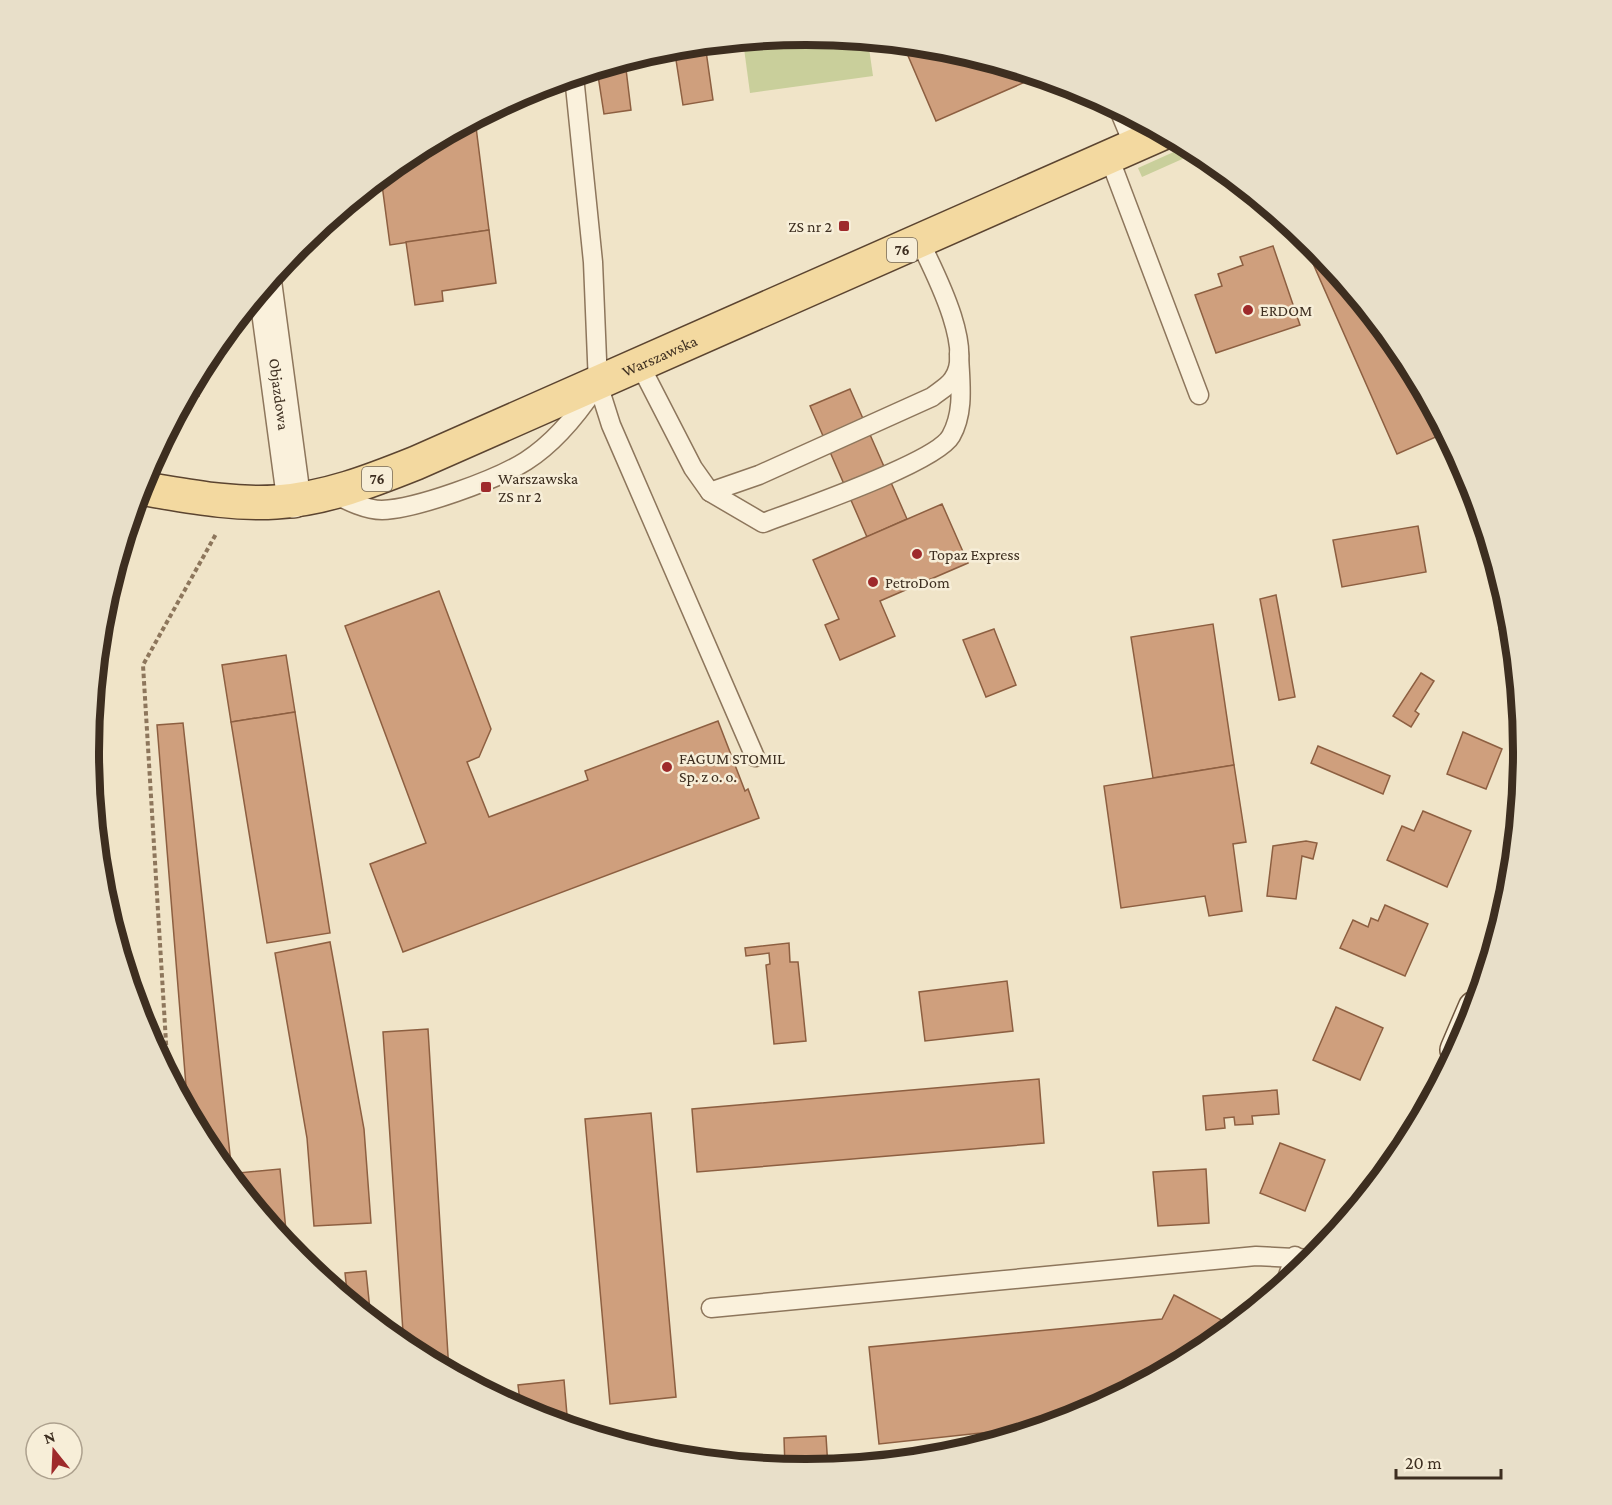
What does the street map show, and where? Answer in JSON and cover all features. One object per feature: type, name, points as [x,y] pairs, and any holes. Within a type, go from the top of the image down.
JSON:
[{"type":"main road","name":"Warszawska","points":[[149,489],[234,502],[294,501],[358,486],[598,384],[1135,146]]},
{"type":"street","name":"Objazdowa","points":[[266,295],[294,501]]},
{"type":"lane","points":[[575,85],[593,262],[598,384],[611,424],[755,757]]},
{"type":"lane","points":[[1124,121],[1135,146],[1199,395]]},
{"type":"lane","points":[[640,365],[693,468],[710,492],[763,523],[839,496],[927,456],[950,438],[961,406],[959,354],[944,291],[920,242]]},
{"type":"lane","points":[[710,492],[759,475],[932,397],[954,379],[959,354]]},
{"type":"lane","points":[[711,1308],[1125,1267],[1256,1256],[1302,1257]]},
{"type":"lane","points":[[1291,1266],[1295,1256]]},
{"type":"path","points":[[167,1056],[143,665],[234,502]]},
{"type":"green space","points":[[806,45],[869,48],[873,76],[750,93],[744,48]]},
{"type":"green space","points":[[1177,150],[1187,157],[1142,177],[1138,168]]},
{"type":"building","points":[[706,52],[713,100],[683,105],[676,58]]},
{"type":"building","points":[[907,53],[989,69],[1027,81],[936,121]]},
{"type":"building","points":[[626,68],[631,110],[604,114],[598,77]]},
{"type":"building","points":[[476,127],[489,230],[390,245],[382,186],[413,164]]},
{"type":"building","points":[[489,230],[496,283],[442,291],[443,301],[415,305],[406,242]]},
{"type":"building","name":"ERDOM","points":[[1273,246],[1300,325],[1216,353],[1195,295],[1222,286],[1218,274],[1243,265],[1240,257]]},
{"type":"building","points":[[1310,256],[1338,286],[1394,359],[1439,436],[1397,454]]},
{"type":"building","points":[[850,389],[907,519],[867,537],[810,406]]},
{"type":"building","name":"PetroDom","points":[[942,504],[968,563],[880,601],[895,636],[840,660],[825,625],[839,619],[813,560]]},
{"type":"building","points":[[1418,526],[1426,572],[1342,587],[1333,540]]},
{"type":"building","name":"FAGUM STOMIL Sp. z o. o.","points":[[439,591],[491,729],[479,757],[467,762],[489,817],[588,780],[585,771],[718,721],[745,791],[748,789],[759,818],[403,952],[370,864],[426,843],[345,626]]},
{"type":"building","points":[[1276,595],[1295,697],[1279,700],[1260,599]]},
{"type":"building","points":[[1213,624],[1234,765],[1153,778],[1131,637]]},
{"type":"building","points":[[994,629],[1016,685],[986,697],[963,640]]},
{"type":"building","points":[[286,655],[295,712],[231,722],[222,665]]},
{"type":"building","points":[[1421,673],[1434,681],[1415,711],[1419,714],[1411,727],[1393,716]]},
{"type":"building","points":[[295,712],[330,933],[267,943],[231,722]]},
{"type":"building","points":[[183,723],[231,1164],[187,1094],[157,725]]},
{"type":"building","points":[[1463,732],[1502,749],[1486,789],[1447,774]]},
{"type":"building","points":[[1318,746],[1390,776],[1383,794],[1311,763]]},
{"type":"building","points":[[1234,765],[1246,842],[1233,844],[1242,911],[1209,916],[1205,896],[1121,908],[1104,786]]},
{"type":"building","points":[[1423,811],[1471,831],[1447,887],[1387,860],[1402,826],[1414,831]]},
{"type":"building","points":[[1306,841],[1317,843],[1313,859],[1302,856],[1296,899],[1267,896],[1273,846]]},
{"type":"building","points":[[1385,905],[1428,924],[1405,976],[1340,948],[1353,920],[1368,927],[1371,918],[1378,921]]},
{"type":"building","points":[[330,942],[364,1129],[371,1223],[314,1226],[307,1138],[275,953]]},
{"type":"building","points":[[789,943],[790,962],[798,962],[806,1041],[774,1044],[766,965],[770,964],[769,953],[746,956],[745,948]]},
{"type":"building","points":[[1007,981],[1013,1031],[925,1041],[919,992]]},
{"type":"building","points":[[1336,1007],[1383,1028],[1360,1080],[1313,1060]]},
{"type":"building","points":[[428,1029],[448,1363],[403,1334],[383,1032]]},
{"type":"building","points":[[1039,1079],[1044,1143],[697,1172],[692,1109]]},
{"type":"building","points":[[1277,1090],[1279,1114],[1252,1116],[1253,1124],[1235,1125],[1234,1117],[1224,1118],[1225,1128],[1206,1130],[1203,1096]]},
{"type":"building","points":[[651,1113],[676,1397],[610,1404],[585,1119]]},
{"type":"building","points":[[1280,1143],[1325,1160],[1305,1211],[1260,1193]]},
{"type":"building","points":[[280,1169],[286,1232],[274,1219],[238,1173]]},
{"type":"building","points":[[1206,1169],[1209,1223],[1158,1226],[1153,1172]]},
{"type":"building","points":[[366,1271],[370,1310],[347,1290],[345,1273]]},
{"type":"building","points":[[1174,1295],[1226,1322],[1160,1365],[1119,1387],[1033,1422],[1007,1430],[879,1444],[869,1347],[1162,1319]]},
{"type":"building","points":[[564,1380],[567,1418],[520,1399],[518,1385]]},
{"type":"building","points":[[826,1436],[827,1459],[785,1459],[784,1438]]},
{"type":"place","name":"ZS nr 2","points":[[844,226]]},
{"type":"place","name":"ERDOM","points":[[1248,310]]},
{"type":"place","name":"Warszawska ZS nr 2","points":[[486,487]]},
{"type":"place","name":"Topaz Express","points":[[917,554]]},
{"type":"place","name":"PetroDom","points":[[873,582]]},
{"type":"place","name":"FAGUM STOMIL Sp. z o. o.","points":[[667,767]]}]
